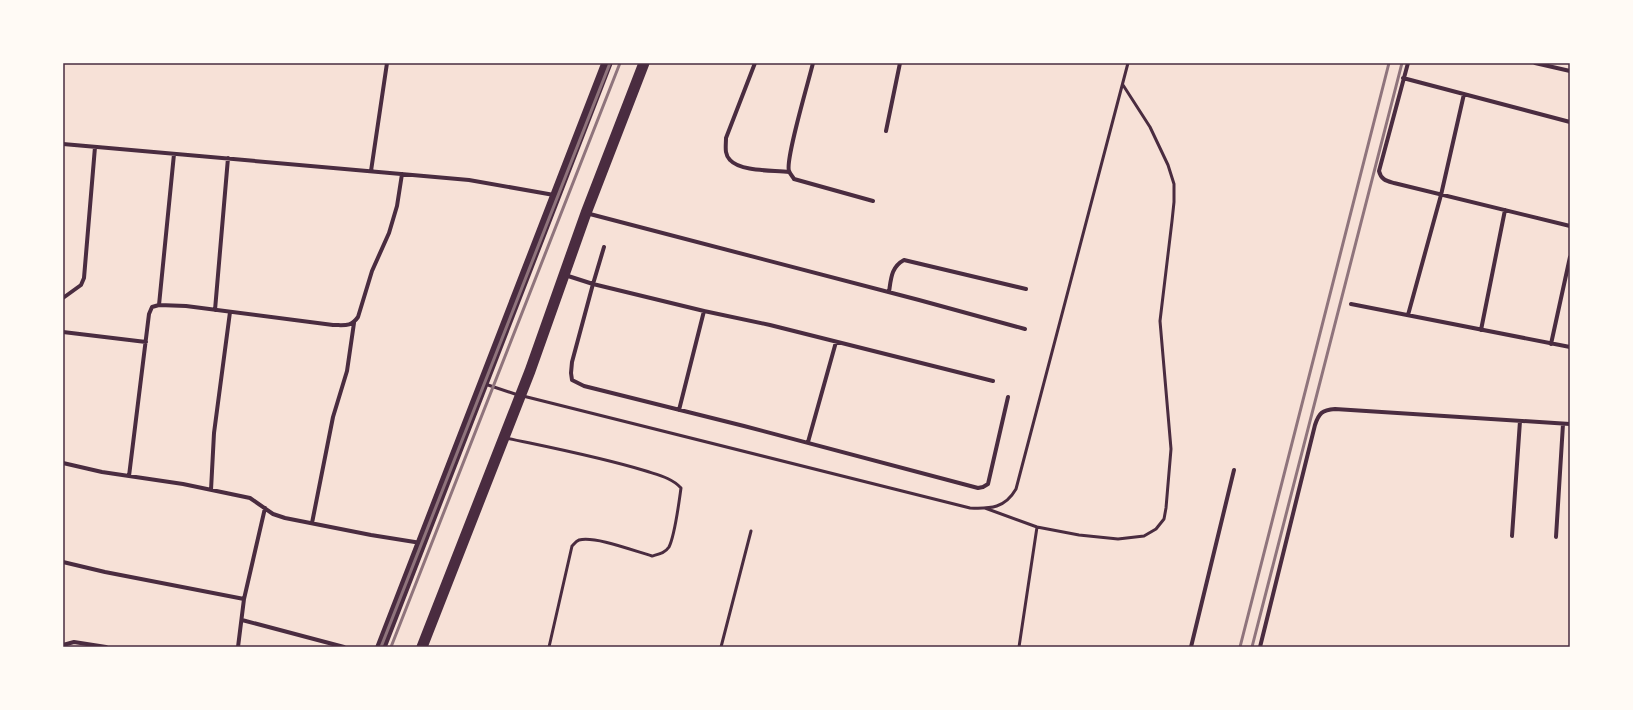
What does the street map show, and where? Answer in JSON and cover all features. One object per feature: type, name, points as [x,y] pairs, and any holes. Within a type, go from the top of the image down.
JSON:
[{"type":"highway","points":[[381,647],[607,63]]},
{"type":"highway","points":[[422,647],[520,395],[586,213],[644,63]]},
{"type":"street","points":[[371,171],[387,63]]},
{"type":"street","points":[[754,63],[726,138],[725,150],[729,159],[737,165],[750,168],[789,172]]},
{"type":"street","points":[[813,63],[788,164],[789,172],[794,179],[873,202]]},
{"type":"street","points":[[886,130],[900,63]]},
{"type":"street","points":[[1408,63],[1379,171],[1380,176],[1384,180],[1394,183],[1570,226]]},
{"type":"street","points":[[1535,63],[1570,71]]},
{"type":"street","points":[[1403,78],[1570,122]]},
{"type":"street","points":[[1408,315],[1441,195],[1464,94]]},
{"type":"street","points":[[63,144],[469,180],[556,196]]},
{"type":"street","points":[[63,298],[81,285],[84,278],[95,147]]},
{"type":"street","points":[[158,305],[174,154]]},
{"type":"street","points":[[215,310],[228,158]]},
{"type":"street","points":[[312,523],[333,418],[347,371],[354,323],[358,316],[372,271],[389,233],[397,206],[402,174]]},
{"type":"street","points":[[1481,330],[1505,210]]},
{"type":"street","points":[[586,213],[1025,329]]},
{"type":"street","points":[[604,247],[570,373],[572,380],[584,386],[808,442],[971,488],[983,487],[988,484],[1008,397]]},
{"type":"street","points":[[1552,344],[1570,257]]},
{"type":"street","points":[[889,292],[893,271],[897,264],[904,260],[1026,289]]},
{"type":"street","points":[[564,274],[593,284],[704,311],[770,325],[993,382]]},
{"type":"street","points":[[1351,304],[1570,348]]},
{"type":"street","points":[[129,476],[149,314],[152,308],[158,305],[186,306],[333,325],[347,325],[354,323]]},
{"type":"street","points":[[679,410],[704,311]]},
{"type":"street","points":[[211,490],[214,433],[230,312]]},
{"type":"street","points":[[63,332],[146,342]]},
{"type":"street","points":[[808,442],[836,342]]},
{"type":"street","points":[[1260,647],[1319,414],[1325,409],[1570,424]]},
{"type":"street","points":[[1512,536],[1520,421]]},
{"type":"street","points":[[1556,538],[1563,424]]},
{"type":"street","points":[[63,463],[102,472],[250,498],[273,514],[279,516],[421,543]]},
{"type":"street","points":[[1191,647],[1234,470]]},
{"type":"street","points":[[238,647],[244,599],[265,508]]},
{"type":"street","points":[[63,562],[105,572],[244,599]]},
{"type":"street","points":[[242,620],[344,647]]},
{"type":"street","points":[[63,645],[74,642],[106,647]]},
{"type":"lane","points":[[483,384],[520,395],[970,508],[985,508],[1002,505],[1011,498],[1016,489],[1128,63]]},
{"type":"lane","points":[[985,508],[1037,527],[1080,535],[1118,539],[1144,536],[1156,529],[1164,519],[1171,449],[1160,321],[1174,202],[1174,184],[1168,165],[1150,127],[1123,85]]},
{"type":"lane","points":[[504,437],[617,462],[666,478],[677,483],[681,488],[672,537],[668,548],[662,554],[652,556],[597,540],[584,539],[577,541],[572,546],[549,647]]},
{"type":"lane","points":[[1019,647],[1037,527]]},
{"type":"lane","points":[[721,647],[751,531]]},
{"type":"railway","points":[[381,647],[610,63]]},
{"type":"railway","points":[[391,647],[620,63]]},
{"type":"railway","points":[[1240,647],[1389,63]]},
{"type":"railway","points":[[1252,647],[1402,63]]}]
